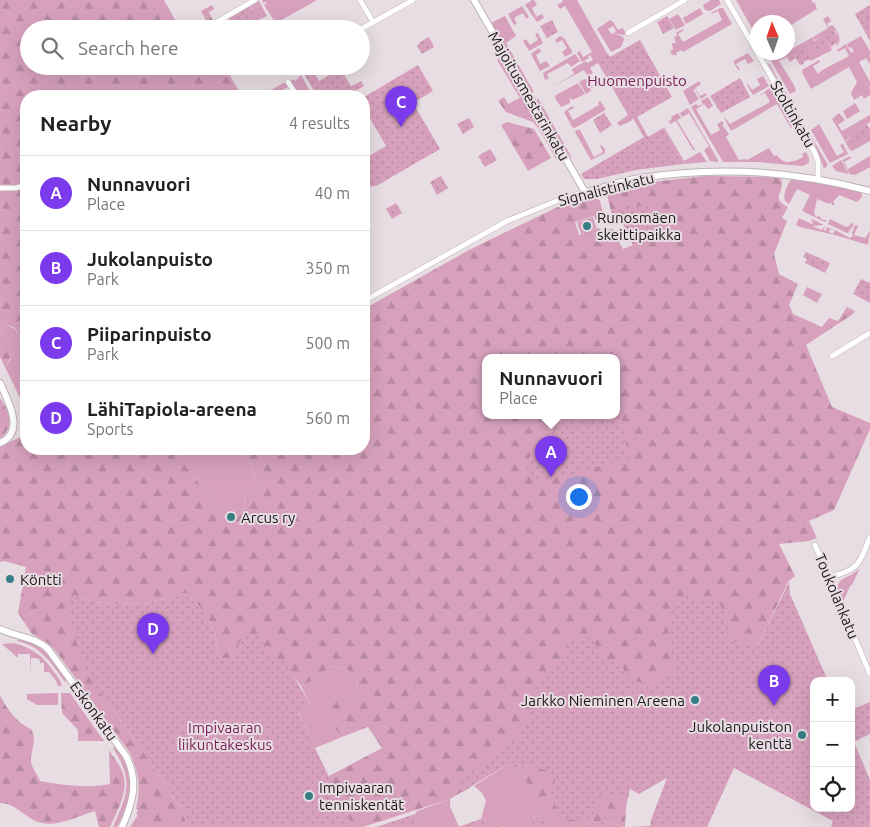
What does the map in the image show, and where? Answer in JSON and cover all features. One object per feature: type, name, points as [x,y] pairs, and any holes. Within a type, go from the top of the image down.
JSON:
[{"type":"street","points":[[220,20],[255,0]]},
{"type":"street","points":[[360,0],[374,22]]},
{"type":"street","points":[[370,24],[413,0]]},
{"type":"street","name":"Majoitusmestarinkatu","points":[[474,0],[585,192]]},
{"type":"street","points":[[628,33],[685,0]]},
{"type":"street","name":"Stoltinkatu","points":[[727,0],[817,156],[818,179]]},
{"type":"street","points":[[288,82],[293,90]]},
{"type":"street","name":"Signalistinkatu","points":[[370,298],[507,221],[559,200],[639,178],[690,173],[769,172],[818,179],[870,191]]},
{"type":"street","points":[[0,188],[20,187]]},
{"type":"street","points":[[832,356],[870,333]]},
{"type":"street","points":[[851,345],[855,350]]},
{"type":"street","points":[[0,383],[3,396],[14,416],[14,429],[7,440],[0,444]]},
{"type":"street","points":[[830,577],[850,571],[858,565],[870,536]]},
{"type":"street","name":"Toukolankatu","points":[[815,545],[870,674]]},
{"type":"street","name":"Eskonkatu","points":[[0,629],[8,634],[31,638],[48,649],[126,756],[133,773],[134,790],[132,804],[122,827]]},
{"type":"green space","points":[[0,0],[164,0],[175,20],[20,20],[20,75],[230,75],[238,90],[20,90],[20,337],[15,328],[8,325],[3,328],[2,334],[12,348],[14,358],[10,358],[5,367],[0,357]]},
{"type":"green space","points":[[262,0],[317,0],[282,20],[273,20],[276,19],[273,19],[264,5],[267,3],[263,3]]},
{"type":"green space","points":[[532,0],[537,5],[532,8],[536,17],[542,14],[544,18],[537,22],[525,5]]},
{"type":"green space","points":[[562,0],[577,0],[609,57],[635,116],[631,121],[620,126],[617,123],[628,115],[598,63],[590,68],[593,73],[590,75],[587,75],[584,70],[552,87],[574,74],[572,69],[586,61],[587,63],[593,60],[590,55],[588,56],[589,58],[582,62],[577,53],[580,51],[583,57],[592,52],[565,6],[560,9],[557,5],[563,2]]},
{"type":"green space","points":[[711,0],[719,0],[721,4],[710,11],[705,10],[703,5]]},
{"type":"green space","points":[[736,0],[812,0],[817,9],[795,23],[795,15],[750,15],[750,25]]},
{"type":"green space","points":[[259,1],[267,16],[258,20],[245,20],[255,14],[249,4]]},
{"type":"green space","points":[[212,5],[214,9],[209,12],[213,20],[206,20],[201,11]]},
{"type":"green space","points":[[870,5],[870,41],[855,14]]},
{"type":"green space","points":[[250,6],[255,14],[245,20],[238,20],[235,15]]},
{"type":"green space","points":[[522,6],[529,17],[526,19],[523,13],[514,18],[517,24],[514,25],[508,14]]},
{"type":"green space","points":[[700,8],[703,14],[686,24],[683,18]]},
{"type":"green space","points":[[723,8],[732,24],[683,52],[681,50],[676,53],[677,55],[672,55],[670,52],[673,49],[672,43],[676,43],[674,37],[677,36],[676,33],[684,30],[678,34],[683,42],[722,20],[718,11],[711,13]]},
{"type":"green space","points":[[234,13],[238,20],[230,20],[228,17]]},
{"type":"green space","points":[[678,14],[685,25],[676,30],[669,19]]},
{"type":"green space","points":[[505,16],[516,36],[506,43],[534,92],[529,91],[491,23]]},
{"type":"green space","points":[[667,16],[674,28],[663,34],[657,22]]},
{"type":"green space","points":[[828,16],[831,21],[827,24],[828,27],[833,25],[839,35],[837,46],[838,38],[835,30],[825,36],[832,50],[811,61],[807,60],[811,57],[795,53],[795,47],[828,28],[823,19]]},
{"type":"green space","points":[[552,20],[558,32],[547,38],[540,26]]},
{"type":"green space","points":[[610,20],[618,30],[623,28],[626,34],[614,33],[616,31],[613,26],[608,29],[611,34],[613,33],[624,39],[621,47],[611,52],[597,29]]},
{"type":"green space","points":[[834,30],[839,41],[831,47],[824,35]]},
{"type":"green space","points":[[538,33],[543,43],[529,51],[523,41],[526,39],[530,45],[538,40],[535,34]]},
{"type":"green space","points":[[560,36],[564,38],[572,51],[572,53],[565,57],[562,52],[567,48],[562,40],[557,43],[555,40]]},
{"type":"green space","points":[[823,36],[828,46],[816,53],[811,43]]},
{"type":"green space","points":[[861,36],[870,51],[870,64],[866,58],[859,62],[870,82],[870,89],[865,82],[870,90],[870,95],[864,99],[862,95],[854,100],[851,93],[857,82],[849,67],[811,89],[802,70],[819,60],[820,62],[813,66],[818,74],[849,56],[845,48],[838,52],[837,50],[846,44],[851,53],[854,51],[847,44]]},
{"type":"green space","points":[[429,37],[434,47],[422,54],[417,46]]},
{"type":"green space","name":"Huomenpuisto","points":[[640,40],[672,97],[637,117],[648,137],[663,128],[683,164],[636,170],[597,179],[584,179],[581,174],[644,137],[599,59],[608,54],[610,57]]},
{"type":"green space","points":[[805,46],[812,58],[800,65],[795,56],[795,52]]},
{"type":"green space","points":[[539,48],[541,52],[536,55],[540,64],[546,61],[550,66],[540,71],[531,54]]},
{"type":"green space","points":[[748,53],[750,60],[754,61],[748,64],[745,59],[736,64],[740,69],[738,70],[733,61]]},
{"type":"green space","points":[[575,54],[580,61],[571,67],[568,63],[547,74],[549,78],[545,80],[543,73]]},
{"type":"green space","points":[[499,58],[503,60],[524,96],[520,98],[497,60]]},
{"type":"green space","points":[[781,60],[779,61],[796,91],[790,94],[771,61]]},
{"type":"green space","points":[[768,64],[800,117],[800,118]]},
{"type":"green space","points":[[418,65],[433,91],[413,103],[440,149],[378,185],[371,187],[370,155],[386,146],[370,118],[370,93]]},
{"type":"green space","points":[[301,75],[309,90],[294,90],[289,82],[294,79],[295,81]]},
{"type":"green space","points":[[305,75],[315,75],[319,81],[330,75],[345,75],[351,86],[361,81],[364,86],[357,90],[314,90]]},
{"type":"green space","points":[[763,76],[769,86],[753,95],[747,85],[752,90],[760,85],[757,79]]},
{"type":"green space","points":[[740,78],[750,97],[721,113],[710,96]]},
{"type":"green space","points":[[585,79],[593,87],[586,94],[579,82]]},
{"type":"green space","points":[[287,81],[290,86],[283,90],[271,90]]},
{"type":"green space","points":[[699,81],[701,84],[695,88],[700,96],[706,93],[707,95],[701,99],[695,89],[693,90],[699,99],[690,105],[683,91]]},
{"type":"green space","points":[[578,83],[585,94],[572,100],[570,97],[570,103],[561,107],[555,98],[556,95]]},
{"type":"green space","points":[[770,88],[792,127],[777,104],[731,131],[723,116],[730,124],[770,102],[765,93],[759,96]]},
{"type":"green space","points":[[524,96],[538,120],[533,122],[506,112],[498,101],[504,97],[508,104]]},
{"type":"green space","points":[[708,97],[713,106],[708,109],[704,104],[696,109],[711,135],[720,130],[717,124],[722,121],[724,124],[722,125],[729,134],[726,137],[739,160],[747,160],[769,148],[774,156],[777,155],[786,162],[800,159],[803,157],[802,154],[806,152],[809,163],[802,166],[757,162],[723,162],[691,107],[696,104],[698,106],[703,104],[701,101]]},
{"type":"green space","points":[[538,98],[572,158],[559,142],[536,102]]},
{"type":"green space","points":[[600,101],[605,110],[575,128],[572,127],[564,112],[572,106],[574,108],[568,111],[573,120],[599,105],[598,102]]},
{"type":"green space","points":[[855,103],[860,111],[847,119],[843,111]]},
{"type":"green space","points":[[688,108],[718,162],[710,161],[704,150],[709,146],[689,113],[682,117],[680,113]]},
{"type":"green space","points":[[604,113],[612,125],[600,133],[593,120]]},
{"type":"green space","points":[[678,113],[681,118],[677,120],[695,150],[693,150],[676,121],[670,124],[671,117]]},
{"type":"green space","points":[[839,113],[845,120],[838,125],[842,131],[870,115],[870,122],[849,135],[850,138],[845,141],[832,119]]},
{"type":"green space","points":[[469,118],[474,127],[463,134],[457,124]]},
{"type":"green space","points":[[538,120],[559,160],[556,159],[533,122]]},
{"type":"green space","points":[[507,122],[534,129],[551,158],[528,171],[501,125]]},
{"type":"green space","points":[[819,124],[837,156],[844,152],[840,145],[843,144],[848,154],[830,163],[811,130]]},
{"type":"green space","points":[[867,124],[870,135],[854,145],[849,135]]},
{"type":"green space","points":[[664,127],[684,161],[700,152],[707,162],[683,164]]},
{"type":"green space","points":[[580,130],[594,157],[603,152],[601,145],[605,149],[605,153],[591,160],[575,132]]},
{"type":"green space","points":[[808,131],[828,165],[824,169],[818,152]]},
{"type":"green space","points":[[870,135],[870,141],[852,151],[845,142],[851,138],[854,144]]},
{"type":"green space","points":[[490,149],[497,160],[485,167],[478,156]]},
{"type":"green space","points":[[850,156],[851,158],[844,162],[848,169],[870,156],[870,167],[855,175],[850,174],[842,160]]},
{"type":"green space","points":[[841,160],[849,174],[836,171],[832,166]]},
{"type":"green space","points":[[441,176],[448,188],[437,195],[430,182]]},
{"type":"green space","points":[[704,176],[780,177],[782,187],[779,200],[788,207],[782,218],[787,221],[774,254],[779,274],[798,284],[789,305],[793,314],[822,327],[829,318],[838,321],[847,307],[855,311],[806,345],[832,407],[870,423],[870,429],[834,510],[809,521],[817,538],[809,541],[779,544],[795,576],[788,582],[756,649],[630,789],[626,807],[625,827],[604,821],[572,827],[548,827],[519,768],[508,764],[450,799],[363,827],[353,827],[329,776],[382,748],[368,727],[342,737],[328,720],[329,705],[338,697],[349,702],[358,696],[357,682],[351,673],[342,668],[329,666],[322,676],[301,686],[293,676],[267,657],[260,636],[234,651],[229,659],[220,658],[214,632],[208,620],[201,608],[186,593],[160,600],[130,604],[100,603],[74,595],[112,709],[139,745],[183,812],[187,827],[130,827],[138,815],[136,814],[138,810],[136,809],[139,787],[130,753],[57,653],[49,644],[32,634],[18,613],[26,567],[4,561],[0,562],[0,447],[20,437],[20,455],[178,455],[229,522],[240,515],[246,502],[244,498],[259,487],[246,455],[370,455],[370,306],[469,250],[570,201],[593,194],[600,201],[603,213],[596,220],[594,216],[575,222],[579,235],[599,228],[603,231],[612,229],[623,249],[633,245],[622,221],[616,223],[606,192],[635,184]]},
{"type":"green space","points":[[793,178],[861,192],[862,197],[857,202],[839,195],[833,202],[835,204],[833,206],[830,202],[829,204],[817,199],[814,213],[816,217],[819,216],[823,220],[827,220],[825,222],[802,211],[810,195],[797,189],[789,204],[785,201],[786,189]]},
{"type":"green space","points":[[396,203],[402,213],[392,219],[386,209]]},
{"type":"green space","points":[[631,206],[651,206],[664,219],[671,229],[665,240],[633,245],[622,222],[616,223],[611,211]]},
{"type":"green space","name":"Runosmäen skeittipaikka","points":[[593,217],[597,229],[581,234],[577,222]]},
{"type":"green space","points":[[799,218],[812,224],[812,219],[824,225],[812,226],[822,230],[825,226],[824,230],[826,231],[827,227],[834,230],[830,229],[829,232],[833,234],[835,230],[850,238],[853,236],[852,233],[855,225],[858,226],[854,235],[865,238],[870,231],[868,245],[800,227],[796,225]]},
{"type":"green space","points":[[830,219],[846,227],[851,223],[854,224],[847,233],[828,224]]},
{"type":"green space","points":[[806,252],[830,263],[825,273],[805,263],[807,259],[803,257]]},
{"type":"green space","points":[[861,279],[870,283],[870,303],[853,294]]},
{"type":"green space","points":[[807,287],[822,294],[817,303],[803,295]]},
{"type":"green space","points":[[7,325],[15,329],[20,337],[20,398],[5,367],[11,358],[14,358],[2,334],[3,328]]},
{"type":"green space","points":[[0,398],[6,408],[9,424],[5,434],[0,439]]},
{"type":"green space","points":[[620,406],[628,458],[537,484],[524,463],[566,419],[620,419]]},
{"type":"green space","points":[[178,455],[246,455],[259,487],[244,498],[246,502],[240,515],[229,522]]},
{"type":"green space","points":[[860,568],[844,600],[841,601],[838,593],[839,583]]},
{"type":"green space","points":[[789,582],[790,594],[826,677],[810,677],[810,809],[734,768],[707,827],[630,827],[650,826],[667,778],[639,794],[630,789],[625,799],[605,790],[595,800],[595,814],[588,818],[561,821],[550,791],[555,781],[551,772],[530,765],[509,762],[463,792],[456,781],[492,760],[505,743],[518,739],[536,703],[538,677],[556,667],[562,659],[568,640],[590,637],[608,661],[621,664],[629,680],[656,686],[662,675],[676,679],[668,630],[674,616],[669,606],[687,596],[709,602],[718,600],[732,630],[726,638],[756,649]]},
{"type":"green space","name":"Impivaaran liikuntakeskus","points":[[186,593],[201,608],[208,620],[214,632],[220,658],[229,659],[244,636],[260,636],[268,657],[285,662],[310,704],[298,712],[329,777],[332,777],[336,789],[334,790],[353,827],[187,827],[183,812],[139,745],[92,682],[80,654],[68,609],[74,595],[100,603],[130,604],[160,600]]},
{"type":"green space","points":[[18,639],[27,641],[46,653],[66,679],[65,682],[39,651],[17,641]]},
{"type":"green space","points":[[14,643],[27,647],[42,657],[58,677],[62,686],[58,686],[49,672],[44,672],[44,663],[40,663],[40,660],[36,658],[31,658],[31,677],[30,654],[18,654],[18,658],[2,644]]},
{"type":"green space","points":[[329,666],[347,670],[355,677],[358,696],[328,720],[342,737],[315,748],[298,711],[310,704],[301,686],[322,676]]},
{"type":"green space","points":[[72,691],[77,692],[107,736],[107,739]]},
{"type":"green space","points":[[58,693],[58,705],[37,705],[27,699],[27,694]]},
{"type":"green space","points":[[61,693],[70,693],[104,741],[78,741],[78,730],[62,713]]},
{"type":"green space","points":[[0,695],[13,715],[31,729],[33,733],[34,742],[31,762],[40,781],[84,786],[110,784],[109,750],[121,768],[124,781],[121,801],[110,827],[99,827],[95,811],[62,822],[48,824],[31,819],[17,809],[0,803]]},
{"type":"green space","points":[[870,702],[870,734],[855,742],[855,708]]},
{"type":"green space","points":[[855,744],[870,780],[870,827],[831,827],[833,821],[816,812],[855,812]]},
{"type":"green space","points":[[114,747],[120,751],[127,764],[131,788],[129,802],[117,827],[113,827],[125,796],[126,779],[124,769]]},
{"type":"green space","points":[[508,764],[519,768],[544,814],[534,819],[528,827],[505,827],[481,819],[486,801],[482,793],[474,786]]},
{"type":"green space","points":[[450,799],[450,806],[459,827],[422,827],[415,814],[417,811]]},
{"type":"green space","points":[[415,814],[422,827],[376,827]]},
{"type":"green space","points":[[544,814],[548,827],[528,827],[534,819]]},
{"type":"green space","points":[[481,819],[505,827],[458,827]]},
{"type":"green space","points":[[604,821],[624,827],[572,827]]},
{"type":"place","name":"Piiparinpuisto","points":[[401,127]]},
{"type":"place","name":"Runosmäen skeittipaikka","points":[[587,226]]},
{"type":"place","name":"Nunnavuori","points":[[551,477]]},
{"type":"place","name":"Arcus ry","points":[[231,517]]},
{"type":"place","name":"Köntti","points":[[10,579]]},
{"type":"place","name":"LähiTapiola-areena","points":[[153,654]]},
{"type":"place","name":"Jarkko Nieminen Areena","points":[[695,700]]},
{"type":"place","name":"Jukolanpuisto","points":[[774,706]]},
{"type":"place","name":"Jukolanpuiston kenttä","points":[[802,735]]},
{"type":"place","name":"Impivaaran tenniskentät","points":[[309,796]]}]
